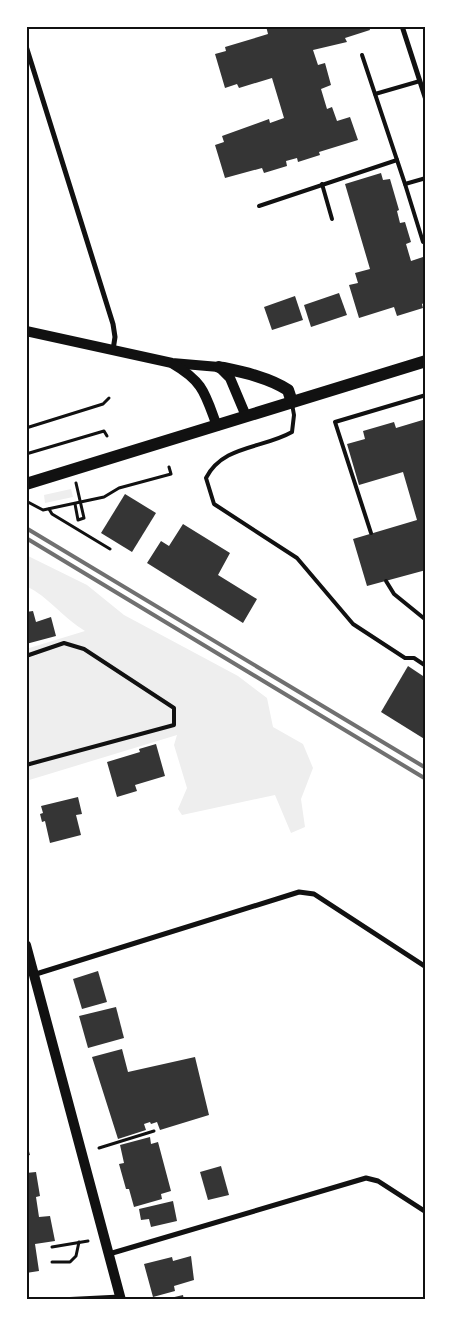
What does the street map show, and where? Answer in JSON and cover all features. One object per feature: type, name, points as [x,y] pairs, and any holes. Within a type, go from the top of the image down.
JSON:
[{"type":"main road","points":[[26,331],[172,363],[219,367],[243,372],[282,386],[288,390],[292,402]]},
{"type":"main road","points":[[31,483],[426,361]]},
{"type":"main road","points":[[172,363],[197,380],[206,394],[217,426]]},
{"type":"main road","points":[[219,367],[230,378],[246,416]]},
{"type":"main road","points":[[26,945],[36,974],[120,1298]]},
{"type":"street","points":[[402,26],[426,100]]},
{"type":"street","points":[[26,46],[114,324],[113,350]]},
{"type":"street","points":[[36,974],[299,892],[314,894],[426,967]]},
{"type":"street","points":[[109,1254],[366,1178],[378,1180],[426,1212]]},
{"type":"street","points":[[60,1300],[120,1298]]},
{"type":"lane","points":[[362,55],[423,242]]},
{"type":"lane","points":[[375,94],[420,80]]},
{"type":"lane","points":[[259,206],[396,160]]},
{"type":"lane","points":[[405,184],[426,178]]},
{"type":"lane","points":[[322,184],[332,219]]},
{"type":"lane","points":[[372,534],[335,422],[426,395]]},
{"type":"lane","points":[[292,402],[294,415],[292,432],[223,457],[212,466],[206,478],[214,504],[298,558],[353,624],[405,658],[414,658],[426,666]]},
{"type":"lane","points":[[386,581],[394,594],[426,620]]},
{"type":"lane","points":[[26,656],[64,643],[84,648],[174,708],[174,725],[26,765]]},
{"type":"path","points":[[26,428],[103,404],[109,398]]},
{"type":"path","points":[[26,454],[104,430],[107,436]]},
{"type":"path","points":[[26,501],[43,510],[75,504],[104,497],[119,488],[171,474],[169,467]]},
{"type":"path","points":[[75,504],[78,520],[84,518],[79,499]]},
{"type":"path","points":[[49,509],[52,514],[110,549]]},
{"type":"path","points":[[99,1148],[154,1131]]},
{"type":"path","points":[[52,1247],[88,1241]]},
{"type":"path","points":[[52,1262],[70,1262],[76,1256],[79,1242]]},
{"type":"shaded area","points":[[71,489],[73,497],[45,503],[44,495]]},
{"type":"shaded area","points":[[26,555],[87,585],[124,615],[238,676],[267,698],[273,727],[303,744],[313,768],[301,799],[305,827],[291,833],[275,795],[182,815],[178,809],[187,788],[174,745],[177,735],[26,781],[26,649],[85,631],[42,596],[26,586]]},
{"type":"building","points":[[266,26],[369,26],[370,30],[345,38],[347,42],[313,50],[318,65],[325,63],[331,85],[321,89],[327,109],[332,107],[337,121],[350,117],[358,140],[319,152],[320,155],[298,162],[297,158],[286,161],[287,166],[264,173],[262,168],[225,178],[215,145],[224,142],[222,136],[269,119],[270,123],[284,118],[272,78],[239,88],[237,84],[225,88],[215,54],[226,51],[225,47],[268,34]]},
{"type":"building","points":[[381,173],[383,180],[390,179],[399,210],[397,211],[400,223],[405,222],[411,242],[406,244],[411,261],[426,256],[426,302],[422,304],[423,308],[397,316],[394,307],[359,318],[349,285],[358,283],[355,273],[370,269],[345,184]]},
{"type":"building","points":[[339,293],[347,315],[311,327],[304,305]]},
{"type":"building","points":[[295,296],[303,320],[272,330],[264,307]]},
{"type":"building","points":[[426,419],[426,570],[367,586],[353,539],[417,520],[403,472],[359,485],[347,444],[365,439],[363,431],[394,422],[396,428]]},
{"type":"building","points":[[125,494],[156,513],[132,552],[101,533]]},
{"type":"building","points":[[183,524],[230,553],[218,575],[257,599],[243,623],[147,563],[161,541],[169,546]]},
{"type":"building","points":[[33,611],[36,622],[51,617],[56,636],[26,644],[26,612]]},
{"type":"building","points":[[408,666],[426,678],[426,740],[381,712]]},
{"type":"building","points":[[156,744],[165,776],[135,785],[137,791],[117,797],[107,762],[140,752],[139,749]]},
{"type":"building","points":[[78,797],[82,814],[76,815],[81,835],[50,843],[45,821],[42,822],[40,814],[43,813],[41,806]]},
{"type":"building","points":[[98,971],[107,1002],[82,1009],[73,979]]},
{"type":"building","points":[[116,1007],[124,1038],[88,1048],[79,1016]]},
{"type":"building","points":[[122,1049],[128,1072],[195,1057],[209,1115],[160,1130],[157,1122],[151,1124],[150,1122],[144,1124],[146,1130],[118,1139],[92,1057]]},
{"type":"building","points":[[150,1137],[151,1144],[158,1142],[171,1191],[161,1194],[162,1199],[134,1207],[129,1189],[126,1189],[119,1164],[124,1163],[120,1145]]},
{"type":"building","points":[[26,1140],[30,1155],[26,1156]]},
{"type":"building","points":[[221,1166],[229,1195],[208,1200],[200,1172]]},
{"type":"building","points":[[36,1172],[40,1196],[36,1197],[39,1217],[50,1216],[55,1241],[35,1244],[39,1271],[26,1273],[26,1173]]},
{"type":"building","points":[[173,1201],[177,1221],[151,1227],[149,1219],[141,1220],[139,1209]]},
{"type":"building","points":[[191,1256],[194,1280],[174,1286],[175,1291],[153,1297],[144,1264],[172,1257],[173,1261]]},
{"type":"building","points":[[183,1295],[184,1300],[166,1300],[166,1299]]},
{"type":"railway","points":[[26,528],[426,768]]},
{"type":"railway","points":[[26,538],[426,779]]}]
